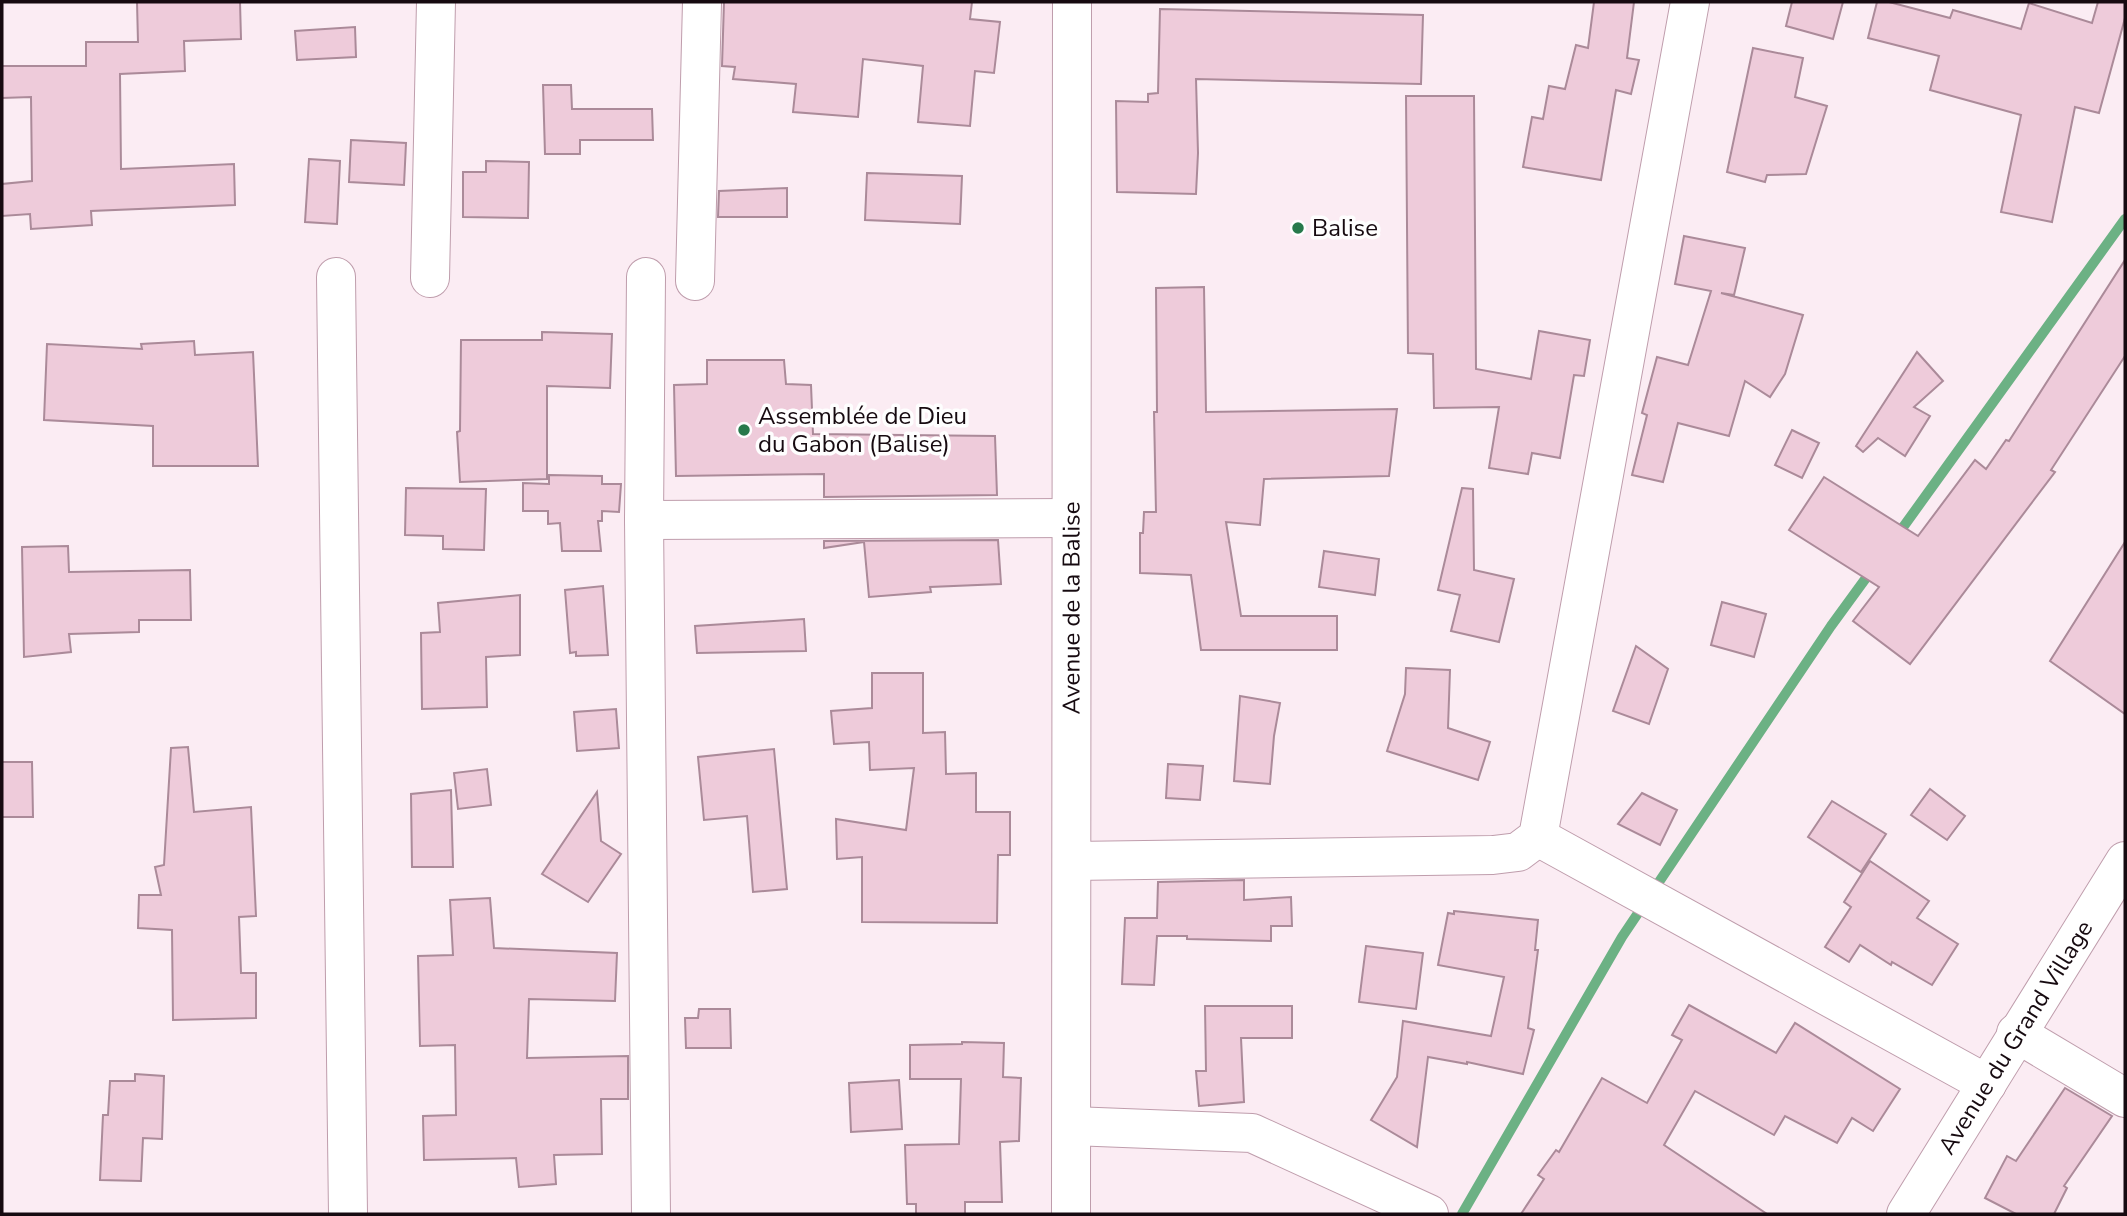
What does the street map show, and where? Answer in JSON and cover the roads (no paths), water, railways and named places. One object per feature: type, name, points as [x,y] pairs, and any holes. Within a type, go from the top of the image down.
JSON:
[{"type":"street","points":[[430,278],[436,2]]},
{"type":"street","points":[[695,281],[702,2]]},
{"type":"street","name":"Avenue de la Balise","points":[[1071,1214],[1072,2]]},
{"type":"street","points":[[1072,861],[1493,855],[1518,852],[1538,837],[1690,2]]},
{"type":"street","points":[[336,277],[348,1214]]},
{"type":"street","points":[[646,277],[644,520],[651,1214]]},
{"type":"street","points":[[644,520],[1071,518]]},
{"type":"street","points":[[1538,837],[1987,1084]]},
{"type":"street","name":"Avenue du Grand Village","points":[[1906,1214],[2125,861]]},
{"type":"street","points":[[2017,1033],[2125,1098]]},
{"type":"street","points":[[1072,1126],[1252,1133],[1429,1214]]},
{"type":"waterway","points":[[1896,537],[2125,219]]},
{"type":"waterway","points":[[1462,1214],[1622,937],[1831,626],[1874,567]]},
{"type":"place","name":"Balise","points":[[1298,228]]},
{"type":"place","name":"Assemblée de Dieu du Gabon (Balise)","points":[[744,430]]}]
